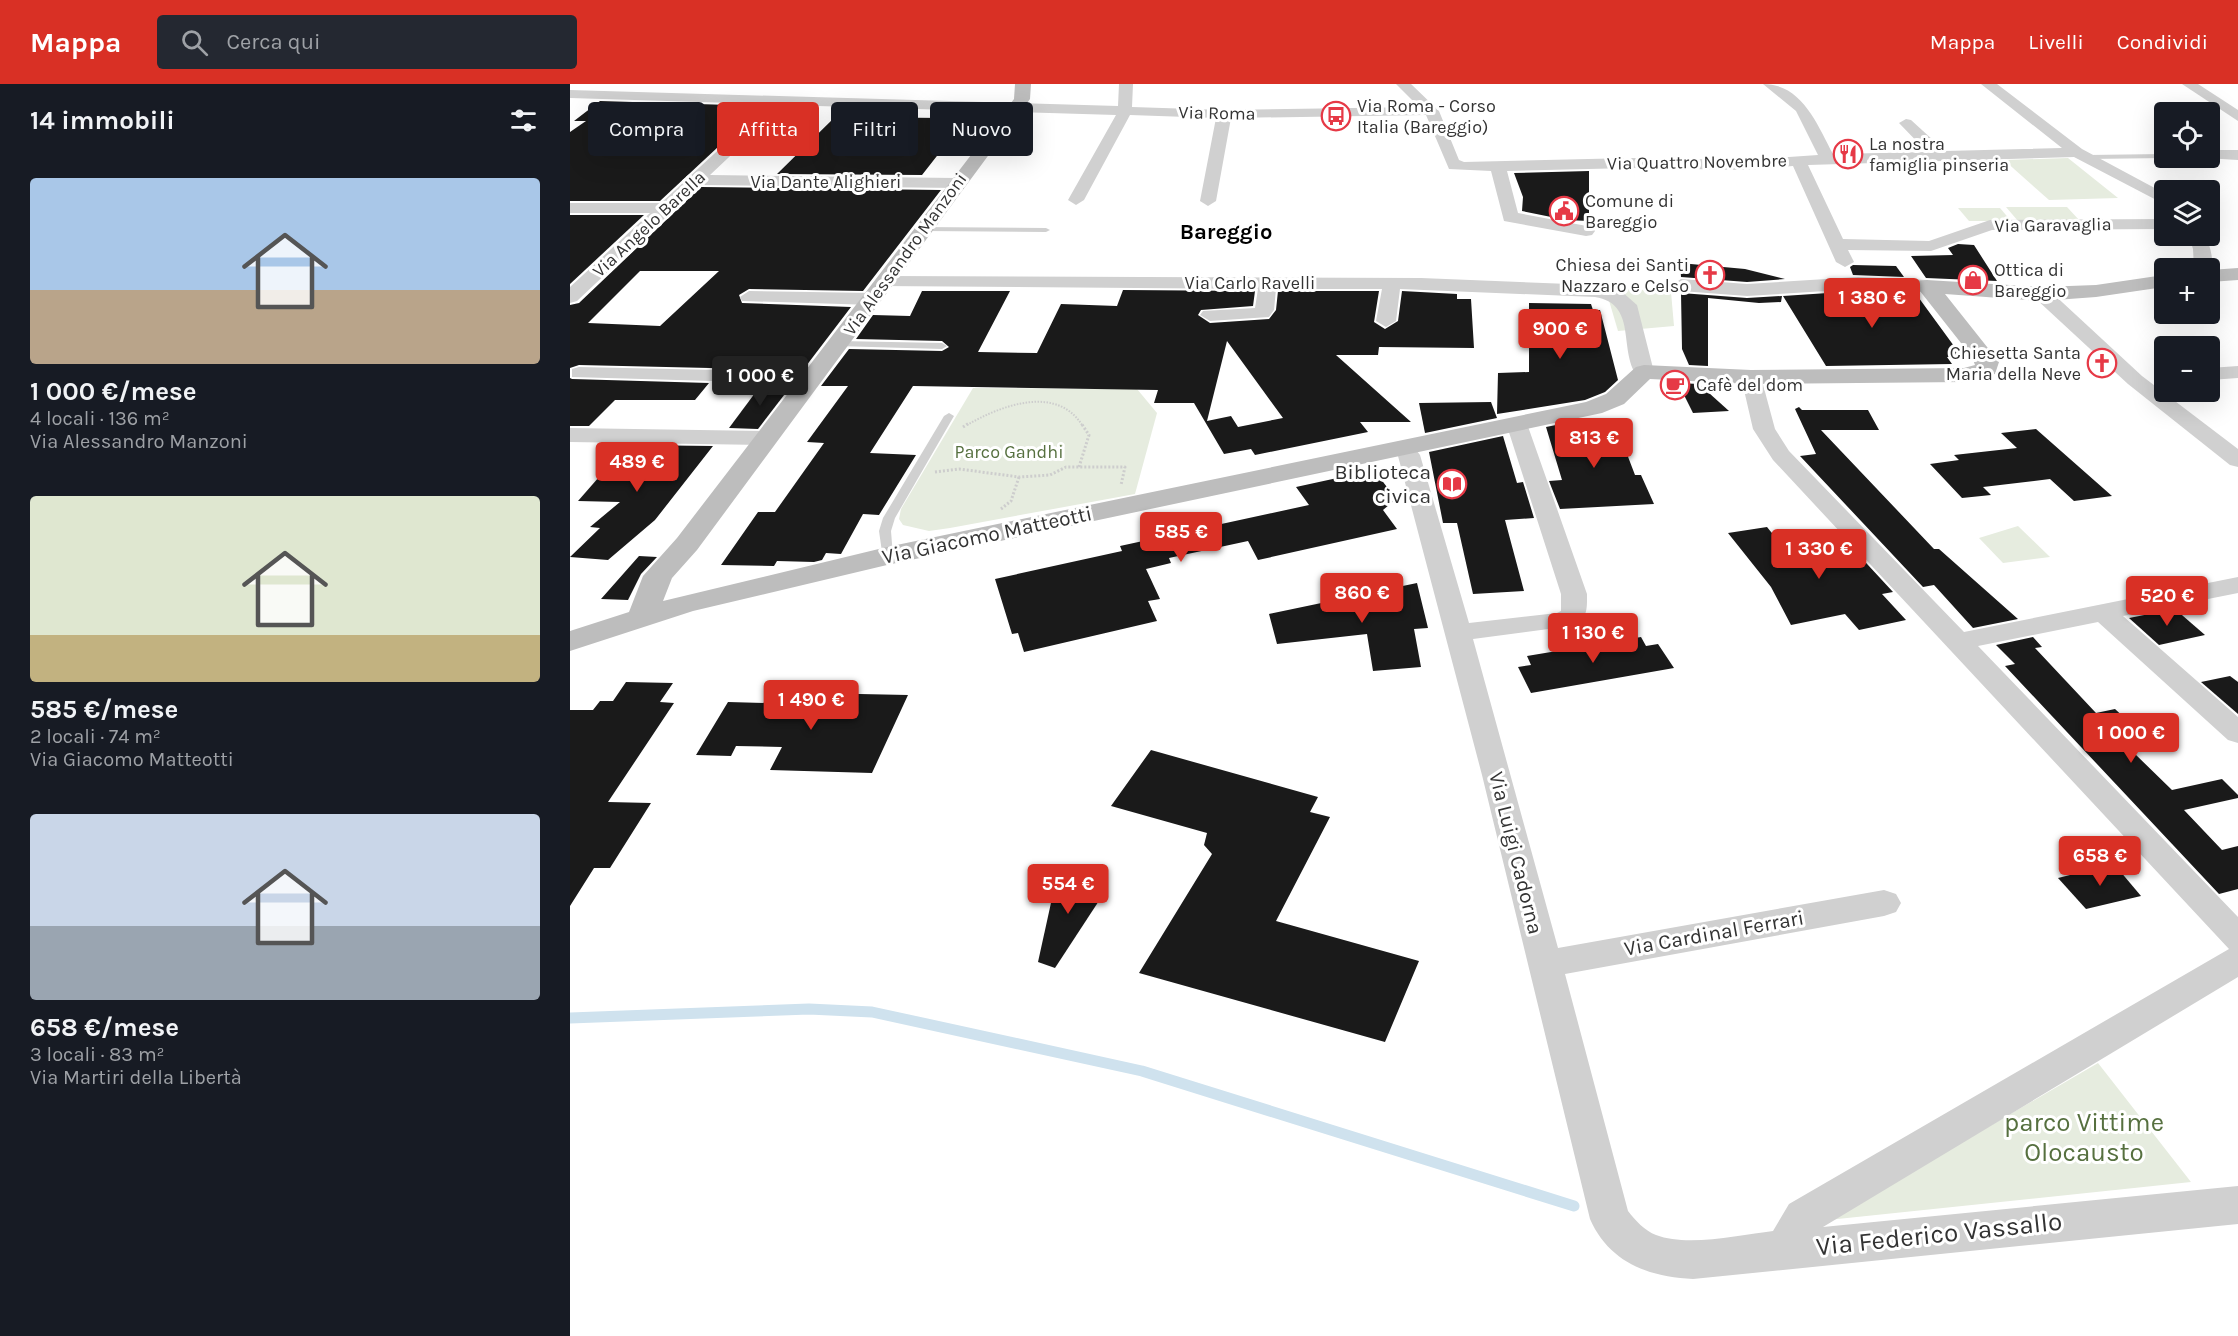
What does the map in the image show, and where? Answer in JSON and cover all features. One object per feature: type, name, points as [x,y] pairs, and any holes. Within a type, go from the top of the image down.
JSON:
[{"type":"street","points":[[613,96],[631,84]]},
{"type":"street","name":"Via Alessandro Manzoni","points":[[1019,102],[1022,99],[1023,84]]},
{"type":"street","points":[[1076,200],[1125,111],[1126,84]]},
{"type":"street","points":[[1403,84],[1432,111]]},
{"type":"street","points":[[1770,84],[1798,104],[1828,159]]},
{"type":"street","points":[[1988,84],[2083,155],[2154,194]]},
{"type":"street","points":[[2189,84],[2238,117]]},
{"type":"street","name":"Via Roma","points":[[570,94],[930,105]]},
{"type":"street","name":"Via Angelo Barella","points":[[570,297],[780,101]]},
{"type":"street","name":"Via Roma","points":[[1033,109],[1224,114],[1432,111]]},
{"type":"street","name":"Via Quattro Novembre","points":[[1432,111],[1455,166],[1498,168],[1631,163],[1746,165],[1828,159],[2083,155]]},
{"type":"street","points":[[1208,201],[1224,114]]},
{"type":"street","points":[[1906,123],[1941,156]]},
{"type":"street","points":[[2220,155],[2238,155]]},
{"type":"street","name":"Via Alessandro Manzoni","points":[[642,617],[658,576],[687,544],[880,290],[978,156]]},
{"type":"street","points":[[1798,160],[1853,279],[1858,283]]},
{"type":"street","points":[[1498,168],[1510,217],[1586,231]]},
{"type":"street","name":"Via Dante Alighieri","points":[[696,180],[957,183]]},
{"type":"street","points":[[570,208],[666,208]]},
{"type":"street","name":"Via Garavaglia","points":[[1837,244],[1931,246],[1990,225],[2154,224]]},
{"type":"street","points":[[2220,275],[2238,274]]},
{"type":"street","points":[[1681,285],[1748,290],[1858,283],[2042,294],[2096,291],[2154,282]]},
{"type":"street","points":[[1210,315],[1262,313],[1268,283]]},
{"type":"street","name":"Via Carlo Ravelli","points":[[749,297],[880,290],[1268,283],[1392,284],[1619,293],[1628,305],[1646,359]]},
{"type":"street","points":[[1386,321],[1392,284]]},
{"type":"street","points":[[1646,359],[1690,371],[1751,377],[1965,375],[1987,369],[1987,362],[1981,353],[1927,286]]},
{"type":"street","points":[[2042,294],[2135,380],[2237,458]]},
{"type":"street","name":"Via Giacomo Matteotti","points":[[570,641],[684,604],[887,556],[1593,408],[1616,399],[1646,359]]},
{"type":"street","points":[[2220,373],[2238,372]]},
{"type":"street","points":[[579,373],[813,378]]},
{"type":"street","points":[[1751,377],[1764,429],[1781,455],[2238,939]]},
{"type":"street","points":[[2135,380],[2154,379]]},
{"type":"street","points":[[1458,633],[1551,622],[1574,615],[1574,594],[1517,423]]},
{"type":"street","points":[[570,435],[767,438]]},
{"type":"street","name":"Via Luigi Cadorna","points":[[1402,447],[1409,455],[1458,633],[1610,1219],[1622,1237],[1642,1250]]},
{"type":"street","points":[[684,604],[690,570],[687,544]]},
{"type":"street","points":[[1958,642],[2238,585]]},
{"type":"street","points":[[2104,612],[2238,734]]},
{"type":"street","name":"Via Cardinal Ferrari","points":[[1545,964],[1884,903]]},
{"type":"street","points":[[1786,1250],[1803,1217],[2238,960]]},
{"type":"street","name":"Via Federico Vassallo","points":[[1642,1250],[1665,1259],[1674,1259],[2238,1205]]},
{"type":"lane","points":[[2083,155],[2154,156]]},
{"type":"lane","points":[[924,229],[1046,230]]},
{"type":"lane","points":[[839,344],[942,346]]},
{"type":"lane","points":[[887,556],[887,525],[949,416]]},
{"type":"path","points":[[932,445],[994,409],[1031,401],[1050,403],[1082,418],[1089,435],[1079,467]]},
{"type":"path","points":[[912,478],[959,470],[1019,477],[1050,475],[1066,467],[1125,466],[1118,497],[1138,503]]},
{"type":"path","points":[[987,534],[985,521],[1011,501],[1019,477]]},
{"type":"green space","points":[[2068,158],[2118,198],[2049,200],[2004,160]]},
{"type":"green space","points":[[2006,207],[2067,207],[2080,221],[2018,221]]},
{"type":"green space","points":[[1958,208],[2000,208],[2011,221],[1969,221]]},
{"type":"green space","points":[[1605,287],[1671,292],[1674,326],[1618,331]]},
{"type":"green space","name":"Parco Gandhi","points":[[973,388],[1137,389],[1157,413],[1135,494],[929,531],[903,525],[899,519],[901,509]]},
{"type":"green space","points":[[2018,526],[2050,557],[2003,563],[1979,538]]},
{"type":"green space","name":"parco Vittime Olocausto","points":[[2098,1063],[2191,1182],[1828,1220]]},
{"type":"building","points":[[705,104],[717,105],[717,148],[660,201],[570,201],[570,132],[586,121],[574,121],[588,110],[588,156],[705,156]]},
{"type":"building","points":[[918,118],[930,118],[930,156],[937,156],[922,175],[777,174],[795,156],[819,156],[819,133],[831,121],[831,156],[918,156]]},
{"type":"building","points":[[1589,171],[1589,221],[1566,220],[1522,211],[1523,197],[1514,173]]},
{"type":"building","points":[[701,187],[941,190],[863,291],[749,289],[739,295],[742,303],[851,307],[803,370],[579,365],[570,368],[570,305],[579,303]],"holes":[[[640,271],[719,271],[660,326],[588,323]]]},
{"type":"building","points":[[570,215],[644,215],[570,284]]},
{"type":"building","points":[[1958,244],[1974,245],[1997,281],[1926,278],[1911,256],[1953,255],[1948,248]]},
{"type":"building","points":[[1680,263],[1745,269],[1785,279],[1747,282],[1681,277]]},
{"type":"building","points":[[1853,265],[1896,266],[1904,277],[1853,275],[1850,267]]},
{"type":"building","points":[[1123,290],[1255,291],[1253,306],[1201,310],[1198,315],[1210,323],[1269,319],[1276,310],[1278,291],[1379,291],[1374,322],[1385,329],[1398,321],[1402,291],[1457,294],[1457,299],[1471,299],[1474,348],[1379,347],[1378,355],[1336,355],[1411,422],[1360,422],[1368,432],[1255,455],[1251,449],[1224,454],[1194,403],[1154,403],[1158,390],[913,386],[870,453],[916,455],[879,515],[863,514],[841,554],[826,553],[822,560],[814,562],[777,561],[774,566],[721,565],[758,512],[775,512],[824,443],[807,442],[848,386],[821,386],[849,349],[942,351],[949,347],[942,341],[856,339],[873,315],[910,316],[922,291],[1010,291],[978,352],[1037,353],[1061,304],[1117,306]],"holes":[[[1227,341],[1283,418],[1238,427],[1231,416],[1207,421]]]},
{"type":"building","points":[[1858,291],[1916,294],[1962,357],[1947,357],[1952,364],[1826,366],[1783,296]]},
{"type":"building","points":[[1681,293],[1747,298],[1782,296],[1781,302],[1759,303],[1708,298],[1708,366],[1689,365],[1682,349]]},
{"type":"building","points":[[1529,303],[1591,304],[1593,310],[1600,310],[1618,380],[1605,392],[1585,400],[1497,414],[1498,373],[1529,372]]},
{"type":"building","points":[[570,378],[709,383],[695,400],[615,400],[589,426],[570,426]]},
{"type":"building","points":[[1678,383],[1699,384],[1729,411],[1693,413]]},
{"type":"building","points":[[761,385],[791,386],[758,429],[729,428]]},
{"type":"building","points":[[1491,402],[1497,418],[1425,433],[1419,403]]},
{"type":"building","points":[[1799,407],[1802,410],[1868,410],[1879,430],[1821,430],[1934,549],[1939,549],[2018,619],[1973,628],[1934,585],[1923,587],[1800,456],[1816,454],[1795,409]]},
{"type":"building","points":[[1581,420],[1571,430],[1617,428],[1635,475],[1641,475],[1654,504],[1560,509],[1549,481],[1562,480],[1546,427]]},
{"type":"building","points":[[2036,429],[2112,496],[2074,501],[2050,479],[1983,487],[1991,495],[1962,498],[1930,464],[1959,460],[1954,455],[2017,448],[2001,433]]},
{"type":"building","points":[[1503,436],[1517,483],[1523,482],[1534,518],[1505,520],[1524,591],[1473,594],[1457,523],[1443,523],[1429,452]]},
{"type":"building","points":[[627,445],[713,446],[655,520],[608,560],[570,557],[600,528],[590,527],[620,502],[578,501]]},
{"type":"building","points":[[1374,470],[1396,499],[1383,510],[1397,529],[1258,560],[1248,541],[1169,558],[1171,563],[1146,569],[1160,599],[1148,601],[1157,621],[1024,652],[1018,633],[1012,634],[995,579],[1122,551],[1120,546],[1309,505],[1296,487]]},
{"type":"building","points":[[1767,527],[1784,548],[1843,538],[1893,592],[1882,594],[1906,620],[1859,630],[1845,614],[1791,625],[1771,587],[1728,533]]},
{"type":"building","points":[[639,556],[657,557],[641,574],[628,600],[601,599]]},
{"type":"building","points":[[1417,583],[1428,628],[1414,629],[1421,667],[1373,671],[1367,634],[1277,644],[1269,614]]},
{"type":"building","points":[[2175,609],[2205,635],[2159,645],[2129,618]]},
{"type":"building","points":[[1641,637],[1646,646],[1658,644],[1674,668],[1531,693],[1518,667],[1531,665],[1527,656]]},
{"type":"building","points":[[2033,637],[2042,647],[2035,648],[2096,713],[2115,709],[2128,721],[2146,716],[2174,741],[2134,753],[2172,790],[2222,779],[2238,795],[2238,798],[2184,810],[2222,850],[2238,846],[2238,889],[2219,894],[2005,666],[2015,664],[1996,645]]},
{"type":"building","points":[[2230,676],[2238,682],[2238,714],[2201,682]]},
{"type":"building","points":[[626,682],[673,683],[660,702],[674,703],[608,802],[651,803],[610,868],[594,868],[570,906],[570,710],[593,710],[600,701],[613,701]]},
{"type":"building","points":[[811,693],[908,695],[872,773],[770,770],[782,747],[736,746],[731,756],[696,755],[728,702],[806,704]]},
{"type":"building","points":[[1151,750],[1318,797],[1310,812],[1330,817],[1276,921],[1419,961],[1385,1042],[1139,973],[1212,854],[1204,845],[1207,833],[1111,806]]},
{"type":"building","points":[[2114,864],[2141,896],[2086,909],[2058,878]]},
{"type":"building","points":[[1058,871],[1108,887],[1055,968],[1038,962]]},
{"type":"waterway","points":[[570,1018],[809,1009],[872,1012],[1142,1071],[1574,1206]]},
{"type":"place","name":"Via Roma - Corso Italia (Bareggio)","points":[[1336,116]]},
{"type":"place","name":"La nostra famiglia pinseria","points":[[1848,154]]},
{"type":"place","name":"Comune di Bareggio","points":[[1564,211]]},
{"type":"place","name":"Chiesa dei Santi Nazzaro e Celso","points":[[1710,275]]},
{"type":"place","name":"Ottica di Bareggio","points":[[1973,280]]},
{"type":"place","name":"Chiesetta Santa Maria della Neve","points":[[2102,363]]},
{"type":"place","name":"Cafè del dom","points":[[1675,385]]},
{"type":"place","name":"Biblioteca civica","points":[[1452,484]]},
{"type":"district","name":"Bareggio","points":[[1226,232]]}]
